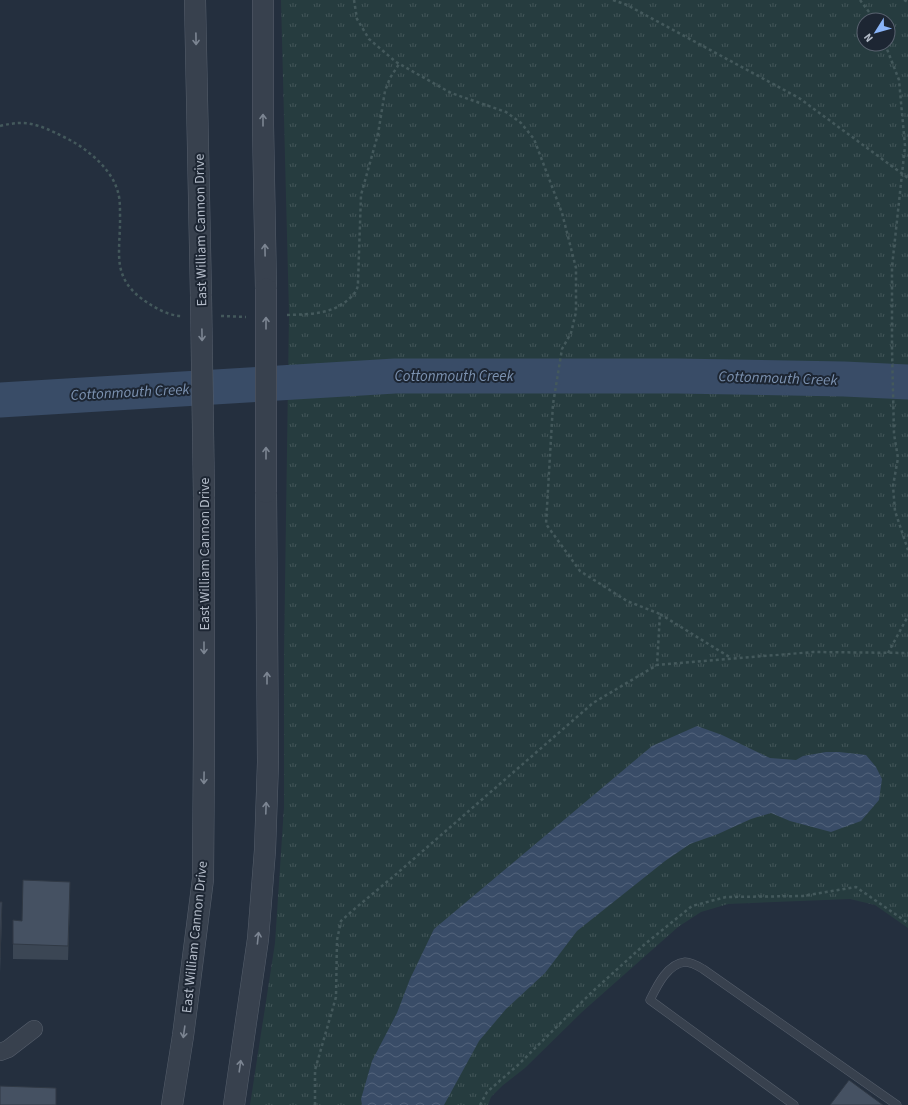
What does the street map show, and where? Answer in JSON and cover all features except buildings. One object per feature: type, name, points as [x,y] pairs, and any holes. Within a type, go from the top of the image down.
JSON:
[{"type":"street","name":"East William Cannon Drive","points":[[172,1105],[183,1036],[203,879],[204,496],[195,0]]},
{"type":"street","points":[[234,1105],[258,939],[265,850],[268,762],[263,0]]},
{"type":"street","points":[[0,1052],[8,1050],[34,1029]]},
{"type":"lane","points":[[794,1105],[650,1000],[663,976],[676,966],[685,962],[703,969],[897,1105]]},
{"type":"path","points":[[354,0],[357,19],[369,39],[399,64],[451,93],[506,112],[521,123],[534,139],[562,214],[576,268],[576,312],[571,333],[562,349],[553,404],[546,524],[580,571],[627,601],[660,614],[731,659]]},
{"type":"path","points":[[613,0],[627,5],[799,98],[908,178]]},
{"type":"path","points":[[862,0],[870,12]]},
{"type":"path","points":[[904,0],[908,2]]},
{"type":"path","points":[[888,52],[899,80],[905,146],[892,267],[894,434],[898,458],[893,486],[894,511],[908,550]]},
{"type":"path","points":[[284,315],[314,314],[333,310],[356,293],[358,282],[361,195],[378,134],[385,91],[390,78],[399,64]]},
{"type":"path","points":[[0,126],[18,123],[31,123],[46,128],[67,138],[90,154],[103,166],[112,177],[118,190],[120,204],[118,256],[125,283],[138,297],[154,307],[177,316],[185,316]]},
{"type":"path","points":[[215,316],[254,317]]},
{"type":"path","points":[[657,664],[660,614]]},
{"type":"path","points":[[888,653],[908,616]]},
{"type":"path","points":[[315,1105],[315,1070],[336,997],[337,940],[341,921],[593,703],[657,664],[813,652],[908,653]]},
{"type":"green space","points":[[281,0],[908,0],[908,928],[875,905],[850,899],[728,904],[701,912],[678,927],[582,1012],[525,1068],[502,1086],[491,1097],[488,1105],[250,1105],[275,943],[284,807],[284,655],[289,314]]},
{"type":"water","points":[[697,726],[722,735],[770,758],[796,760],[803,756],[826,752],[866,755],[876,767],[882,779],[879,800],[861,821],[831,832],[790,821],[771,813],[751,819],[718,834],[690,844],[665,861],[577,931],[545,973],[506,1009],[479,1041],[444,1105],[362,1105],[361,1099],[372,1061],[397,1013],[410,979],[434,929],[652,746]]},
{"type":"waterway","name":"Cottonmouth Creek","points":[[0,400],[395,376],[677,376],[844,379],[908,382]]}]
